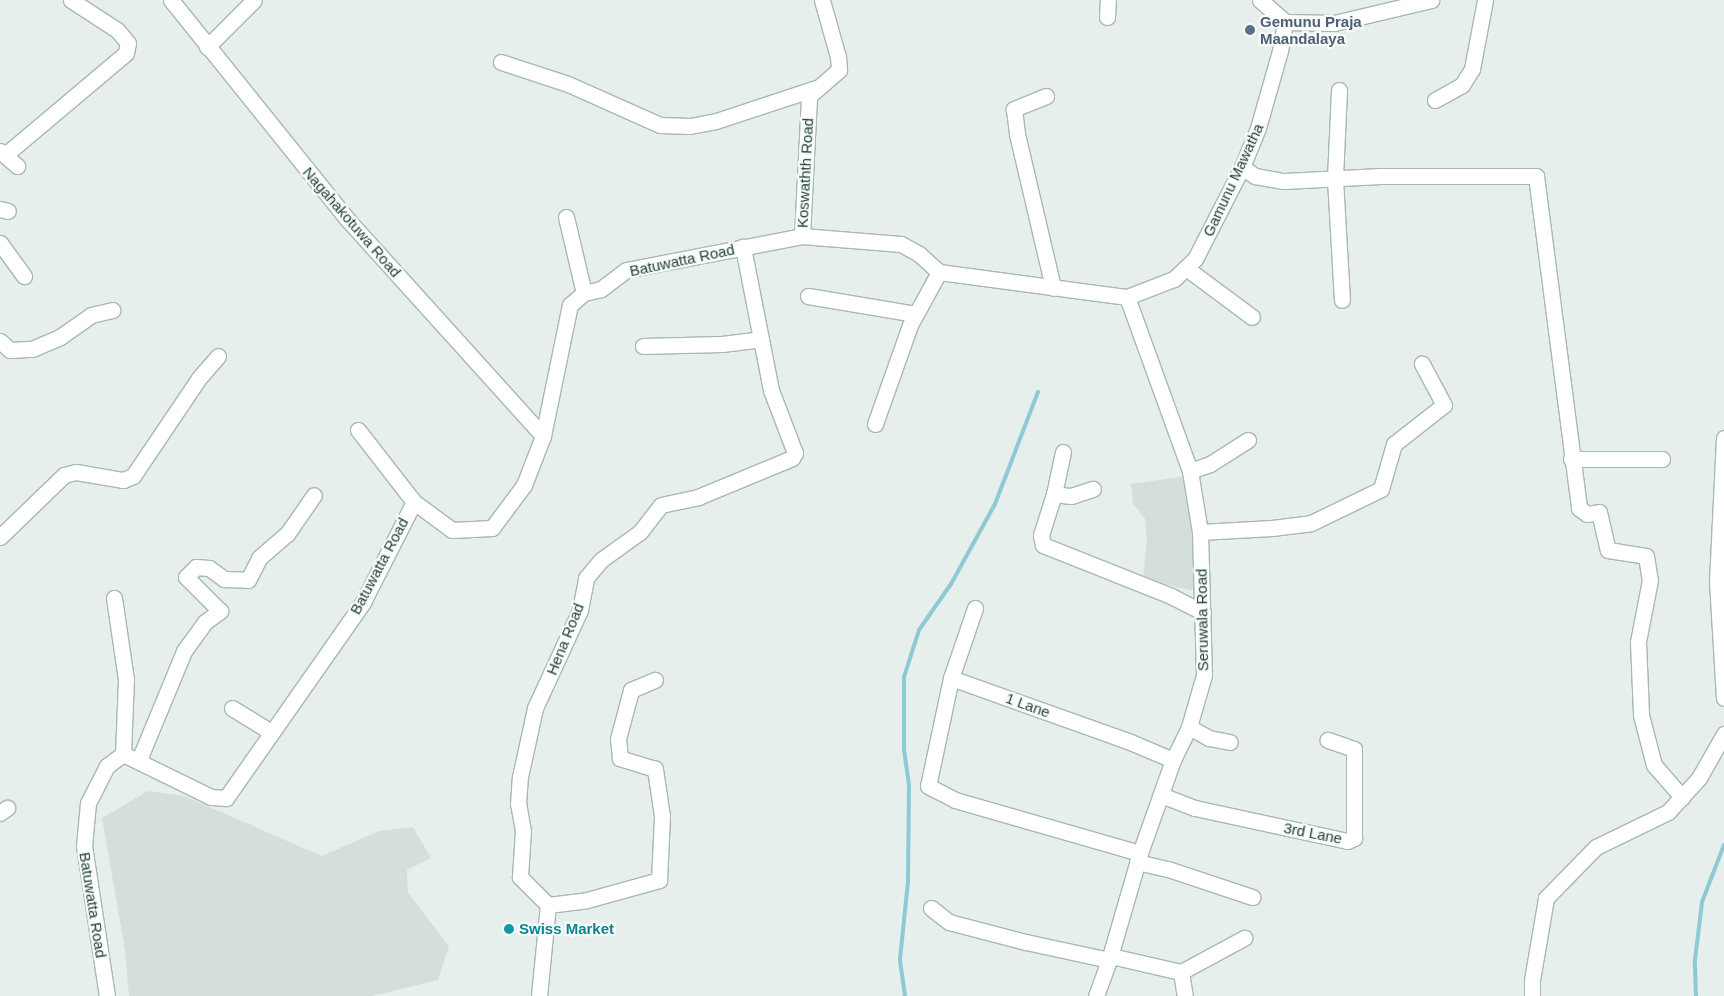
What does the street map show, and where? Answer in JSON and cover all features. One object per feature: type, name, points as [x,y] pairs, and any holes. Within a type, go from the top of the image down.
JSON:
[{"type":"street","points":[[17,166],[2,153],[126,52],[128,43],[117,30],[71,0]]},
{"type":"street","name":"Nagahakotuwa Road","points":[[170,0],[348,220],[543,436]]},
{"type":"street","points":[[207,47],[254,0]]},
{"type":"street","points":[[501,62],[568,84],[660,125],[690,126],[716,121],[816,88],[839,70],[838,57],[822,0]]},
{"type":"street","points":[[1107,17],[1108,0]]},
{"type":"street","points":[[1260,0],[1285,22],[1334,23],[1430,0]]},
{"type":"street","points":[[1435,100],[1462,86],[1472,69],[1485,0]]},
{"type":"street","name":"Gamunu Mawatha","points":[[1127,297],[1174,280],[1195,259],[1242,167],[1258,128],[1280,51],[1285,22]]},
{"type":"street","name":"Koswathth Road","points":[[816,88],[809,96],[802,236],[901,244],[919,254],[938,272]]},
{"type":"street","points":[[1339,90],[1335,179],[1342,300]]},
{"type":"street","points":[[1046,96],[1014,109],[1017,134],[1053,288]]},
{"type":"street","points":[[1242,167],[1255,176],[1284,181],[1536,176],[1571,459],[1579,508],[1587,514],[1599,512],[1608,550],[1646,556],[1650,580],[1638,642],[1641,715],[1654,765],[1682,797]]},
{"type":"street","points":[[566,217],[584,293]]},
{"type":"street","name":"Batuwatta Road","points":[[108,996],[84,846],[88,803],[107,766],[123,754],[211,797],[226,798],[363,602],[414,502],[452,530],[492,528],[524,485],[543,436],[570,305],[584,293],[601,290],[626,270],[802,236]]},
{"type":"street","points":[[0,243],[24,276]]},
{"type":"street","name":"Hena Road","points":[[548,905],[520,877],[523,831],[518,804],[520,777],[535,708],[580,610],[586,578],[601,560],[640,532],[661,506],[698,496],[792,458],[795,453],[771,390],[743,247]]},
{"type":"street","points":[[1186,268],[1252,317]]},
{"type":"street","points":[[875,424],[916,314],[938,272],[1127,297]]},
{"type":"street","points":[[808,296],[916,314]]},
{"type":"street","name":"Seruwala Road","points":[[1096,996],[1110,958],[1138,857],[1173,760],[1188,727],[1204,674],[1200,532],[1190,472],[1127,297]]},
{"type":"street","points":[[0,342],[10,350],[32,349],[60,337],[91,315],[112,310]]},
{"type":"street","points":[[643,346],[722,344],[761,338]]},
{"type":"street","points":[[0,537],[64,475],[76,472],[123,480],[133,476],[199,378],[218,356]]},
{"type":"street","points":[[1200,532],[1272,528],[1311,523],[1381,490],[1394,444],[1444,405],[1422,364]]},
{"type":"street","points":[[358,430],[414,502]]},
{"type":"street","points":[[1724,438],[1717,580],[1724,698]]},
{"type":"street","points":[[1190,472],[1210,464],[1248,440]]},
{"type":"street","points":[[1064,452],[1054,494],[1041,535],[1043,545],[1171,596],[1203,612]]},
{"type":"street","points":[[1571,459],[1662,459]]},
{"type":"street","points":[[1054,494],[1071,496],[1093,489]]},
{"type":"street","points":[[141,762],[141,755],[184,651],[205,622],[220,611],[186,577],[196,567],[209,568],[224,579],[248,580],[259,558],[287,534],[314,495]]},
{"type":"street","points":[[114,598],[126,679],[123,754]]},
{"type":"street","points":[[975,608],[951,678],[928,786],[955,800],[1138,857],[1252,897]]},
{"type":"street","name":"1 Lane","points":[[951,678],[1128,741],[1173,760]]},
{"type":"street","points":[[539,996],[548,905],[587,900],[659,880],[662,816],[655,769],[620,758],[618,739],[631,690],[655,680]]},
{"type":"street","points":[[232,708],[271,732]]},
{"type":"street","points":[[1188,727],[1209,738],[1230,742]]},
{"type":"street","points":[[1532,996],[1532,980],[1546,898],[1596,847],[1668,812],[1699,778],[1724,734]]},
{"type":"street","name":"3rd Lane","points":[[1160,795],[1195,808],[1347,841],[1354,838],[1354,749],[1328,740]]},
{"type":"street","points":[[931,908],[949,922],[1026,942],[1180,972],[1244,938]]},
{"type":"street","points":[[1180,972],[1185,996]]},
{"type":"shaded area","points":[[1187,476],[1199,589],[1190,590],[1143,579],[1147,539],[1145,519],[1133,503],[1131,484]]},
{"type":"shaded area","points":[[148,791],[184,796],[322,856],[379,831],[413,827],[431,858],[407,870],[408,893],[449,946],[438,980],[372,996],[129,996],[125,950],[102,818]]},
{"type":"waterway","points":[[905,996],[900,959],[908,881],[909,785],[904,748],[904,677],[919,630],[951,584],[995,504],[1038,392]]},
{"type":"waterway","points":[[1696,996],[1695,960],[1702,902],[1724,845]]},
{"type":"place","name":"Gemunu Praja Maandalaya","points":[[1250,30]]},
{"type":"place","name":"Swiss Market","points":[[509,929]]}]
